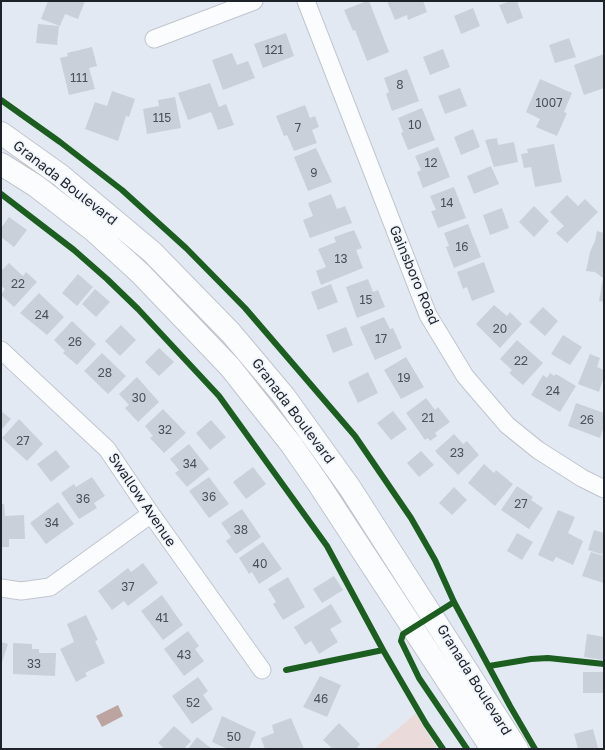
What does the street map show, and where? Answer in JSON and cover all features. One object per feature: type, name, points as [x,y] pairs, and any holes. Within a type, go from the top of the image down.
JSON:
[{"type":"main road","name":"Granada Boulevard","points":[[1,133],[60,175],[152,252],[241,344],[284,396],[350,488],[517,749]]},
{"type":"main road","name":"Granada Boulevard","points":[[1,164],[36,186],[93,230],[141,274],[230,367],[291,444],[318,483],[492,749]]},
{"type":"street","points":[[154,40],[254,1]]},
{"type":"street","name":"Gainsboro Road","points":[[306,1],[428,314],[461,369],[507,425],[538,450],[582,478],[604,489]]},
{"type":"street","name":"Swallow Avenue","points":[[1,350],[107,449],[151,514],[262,670]]},
{"type":"street","points":[[1,588],[21,591],[50,587],[151,514]]},
{"type":"shaded area","points":[[118,705],[123,716],[102,727],[96,716]]},
{"type":"shaded area","points":[[416,713],[437,749],[374,749]]},
{"type":"building","points":[[48,1],[85,1],[78,19],[65,14],[60,26],[41,19]]},
{"type":"building","points":[[369,1],[389,52],[367,61],[355,30],[353,31],[344,10]]},
{"type":"building","points":[[387,1],[423,1],[427,12],[408,20],[407,15],[395,20]]},
{"type":"building","points":[[511,1],[517,1],[523,18],[507,24],[499,5]]},
{"type":"building","points":[[473,8],[480,26],[461,34],[454,16]]},
{"type":"building","points":[[38,24],[59,26],[57,45],[36,43]]},
{"type":"building","points":[[286,33],[294,56],[263,68],[254,44]]},
{"type":"building","points":[[569,38],[576,57],[555,63],[549,45]]},
{"type":"building","points":[[92,47],[97,66],[89,68],[95,89],[69,95],[60,58],[68,56],[67,53]]},
{"type":"building","points":[[443,49],[450,67],[430,75],[423,57]]},
{"type":"building","points":[[232,53],[237,65],[248,61],[255,78],[223,90],[212,60]]},
{"type":"building","points":[[604,54],[604,88],[584,95],[574,65]]},
{"type":"building","points":[[407,69],[419,101],[392,111],[386,94],[389,92],[384,78]]},
{"type":"building","points":[[540,79],[572,93],[564,112],[567,113],[557,136],[536,127],[540,119],[526,112]]},
{"type":"building","points":[[210,83],[219,107],[226,104],[234,125],[218,130],[211,112],[188,120],[178,93]]},
{"type":"building","points":[[460,88],[467,106],[445,114],[438,96]]},
{"type":"building","points":[[112,91],[135,99],[129,117],[126,116],[118,141],[85,129],[95,102],[107,106]]},
{"type":"building","points":[[175,97],[181,128],[147,134],[143,109],[159,106],[158,100]]},
{"type":"building","points":[[305,105],[310,118],[315,116],[319,127],[312,130],[317,143],[294,151],[287,135],[284,136],[276,116]]},
{"type":"building","points":[[422,108],[435,140],[408,150],[401,133],[403,132],[398,118]]},
{"type":"building","points":[[473,129],[480,147],[461,155],[454,137]]},
{"type":"building","points":[[497,138],[498,145],[514,142],[518,162],[494,167],[485,140]]},
{"type":"building","points":[[554,144],[562,182],[535,187],[531,167],[524,168],[521,154],[528,153],[527,149]]},
{"type":"building","points":[[438,147],[450,177],[423,188],[417,172],[421,170],[415,156]]},
{"type":"building","points":[[316,148],[332,182],[308,191],[294,157]]},
{"type":"building","points":[[491,166],[499,184],[474,194],[467,176]]},
{"type":"building","points":[[454,187],[466,218],[438,228],[431,211],[436,210],[430,196]]},
{"type":"building","points":[[331,194],[337,209],[345,206],[352,223],[310,238],[303,220],[313,216],[308,203]]},
{"type":"building","points":[[567,195],[578,206],[585,199],[598,212],[567,243],[556,233],[564,226],[550,212]]},
{"type":"building","points":[[534,206],[549,221],[534,237],[519,222]]},
{"type":"building","points":[[502,208],[509,228],[490,235],[483,215]]},
{"type":"building","points":[[9,217],[27,230],[14,247],[1,237],[1,228]]},
{"type":"building","points":[[468,224],[481,257],[454,268],[446,247],[449,246],[444,233]]},
{"type":"building","points":[[354,230],[362,248],[356,250],[363,268],[321,285],[316,271],[326,267],[318,249],[336,242],[334,237]]},
{"type":"building","points":[[597,231],[604,233],[604,302],[599,301],[603,278],[595,272],[586,271]]},
{"type":"building","points":[[484,262],[495,292],[472,301],[467,287],[463,289],[457,272]]},
{"type":"building","points":[[9,263],[23,276],[26,272],[37,282],[14,307],[1,295],[5,289],[1,286],[1,271]]},
{"type":"building","points":[[78,274],[93,287],[77,306],[62,293]]},
{"type":"building","points":[[368,279],[373,292],[378,290],[385,307],[357,318],[346,287]]},
{"type":"building","points":[[331,284],[338,302],[318,310],[311,292]]},
{"type":"building","points":[[95,289],[110,302],[96,317],[82,304]]},
{"type":"building","points":[[39,293],[64,317],[47,335],[20,313]]},
{"type":"building","points":[[494,305],[507,316],[510,312],[522,324],[500,348],[476,324]]},
{"type":"building","points":[[543,307],[558,321],[545,336],[529,322]]},
{"type":"building","points":[[384,317],[390,329],[393,328],[402,348],[375,360],[360,327]]},
{"type":"building","points":[[72,321],[96,344],[77,365],[63,353],[65,351],[54,340]]},
{"type":"building","points":[[121,325],[136,340],[120,356],[105,341]]},
{"type":"building","points":[[346,327],[353,345],[333,353],[326,335]]},
{"type":"building","points":[[563,335],[582,347],[570,365],[551,354]]},
{"type":"building","points":[[517,340],[543,363],[523,385],[509,373],[512,370],[500,359]]},
{"type":"building","points":[[159,348],[174,362],[159,376],[145,362]]},
{"type":"building","points":[[102,353],[126,376],[108,394],[84,371]]},
{"type":"building","points":[[590,354],[600,358],[597,367],[604,370],[604,377],[599,392],[578,384]]},
{"type":"building","points":[[406,357],[424,387],[401,399],[384,370]]},
{"type":"building","points":[[368,372],[378,393],[358,403],[348,382]]},
{"type":"building","points":[[550,373],[554,376],[556,374],[576,386],[560,412],[531,395],[543,375],[547,378]]},
{"type":"building","points":[[137,377],[159,402],[138,422],[125,408],[129,405],[119,394]]},
{"type":"building","points":[[426,398],[435,410],[438,407],[450,422],[435,433],[437,436],[430,441],[428,438],[425,440],[406,413]]},
{"type":"building","points":[[576,403],[604,413],[604,426],[600,438],[568,426]]},
{"type":"building","points":[[163,409],[186,433],[164,453],[150,438],[153,436],[145,426]]},
{"type":"building","points":[[1,411],[11,419],[1,430]]},
{"type":"building","points":[[393,411],[407,429],[391,440],[377,423]]},
{"type":"building","points":[[19,419],[43,444],[27,461],[2,438]]},
{"type":"building","points":[[211,420],[226,437],[210,450],[196,433]]},
{"type":"building","points":[[454,434],[463,444],[467,441],[479,455],[458,475],[435,451]]},
{"type":"building","points":[[189,444],[209,469],[187,487],[175,473],[179,470],[170,459]]},
{"type":"building","points":[[56,450],[70,467],[51,482],[37,464]]},
{"type":"building","points":[[421,451],[434,465],[419,477],[407,463]]},
{"type":"building","points":[[484,464],[494,473],[496,470],[513,484],[495,506],[468,483]]},
{"type":"building","points":[[253,467],[266,484],[246,499],[233,482]]},
{"type":"building","points":[[92,477],[105,496],[94,503],[97,508],[79,519],[61,493],[74,484],[76,487]]},
{"type":"building","points":[[209,477],[229,504],[209,518],[189,491]]},
{"type":"building","points":[[517,486],[533,497],[531,500],[543,508],[529,529],[501,510]]},
{"type":"building","points":[[454,487],[467,500],[452,515],[439,503]]},
{"type":"building","points":[[58,502],[74,524],[46,544],[30,523]]},
{"type":"building","points":[[1,504],[4,504],[5,516],[24,515],[25,539],[9,539],[9,547],[1,547]]},
{"type":"building","points":[[242,509],[261,537],[236,554],[226,541],[231,537],[221,523]]},
{"type":"building","points":[[558,510],[575,517],[568,533],[583,541],[573,565],[556,557],[553,562],[538,555]]},
{"type":"building","points":[[594,530],[604,533],[604,555],[588,550]]},
{"type":"building","points":[[517,533],[533,542],[522,560],[507,551]]},
{"type":"building","points":[[263,542],[282,569],[259,584],[252,572],[249,574],[239,558]]},
{"type":"building","points":[[591,552],[604,556],[604,583],[582,576]]},
{"type":"building","points":[[143,563],[158,583],[128,606],[124,601],[112,610],[98,591],[128,568],[131,572]]},
{"type":"building","points":[[334,576],[343,590],[322,603],[313,589]]},
{"type":"building","points":[[288,577],[305,607],[283,620],[273,604],[276,602],[268,589]]},
{"type":"building","points":[[162,595],[183,625],[163,640],[141,611]]},
{"type":"building","points":[[331,604],[342,622],[330,629],[338,642],[319,654],[311,641],[305,645],[294,627]]},
{"type":"building","points":[[86,615],[98,640],[95,641],[105,663],[85,673],[87,676],[76,682],[60,649],[74,642],[67,624]]},
{"type":"building","points":[[188,631],[199,646],[195,649],[204,661],[184,676],[164,649]]},
{"type":"building","points":[[587,634],[604,637],[604,660],[584,657]]},
{"type":"building","points":[[1,642],[8,644],[1,665]]},
{"type":"building","points":[[13,643],[32,644],[32,649],[39,649],[39,653],[56,653],[55,676],[13,674]]},
{"type":"building","points":[[583,672],[603,672],[603,693],[583,693]]},
{"type":"building","points":[[320,676],[341,685],[327,717],[303,707]]},
{"type":"building","points":[[198,677],[208,691],[203,695],[213,709],[192,724],[172,696]]},
{"type":"building","points":[[222,716],[256,732],[249,749],[228,749],[212,742]]},
{"type":"building","points":[[291,718],[304,749],[265,749],[261,738],[274,733],[272,725]]},
{"type":"building","points":[[339,723],[360,744],[356,749],[333,749],[323,740]]},
{"type":"building","points":[[174,726],[191,741],[184,749],[165,749],[158,743]]},
{"type":"building","points":[[593,729],[598,748],[578,749],[574,734]]},
{"type":"building","points":[[197,737],[212,749],[188,749]]},
{"type":"cycle path","points":[[1,100],[60,142],[122,190],[186,248],[245,308],[355,436],[411,518],[435,560],[454,602],[535,749]]},
{"type":"cycle path","points":[[1,194],[74,250],[107,279],[138,309],[219,396],[327,546],[383,650]]},
{"type":"cycle path","points":[[454,602],[403,634],[401,641],[419,678],[467,749]]},
{"type":"cycle path","points":[[286,670],[383,650],[426,724],[443,749]]},
{"type":"cycle path","points":[[489,666],[531,659],[548,658],[604,664]]}]
